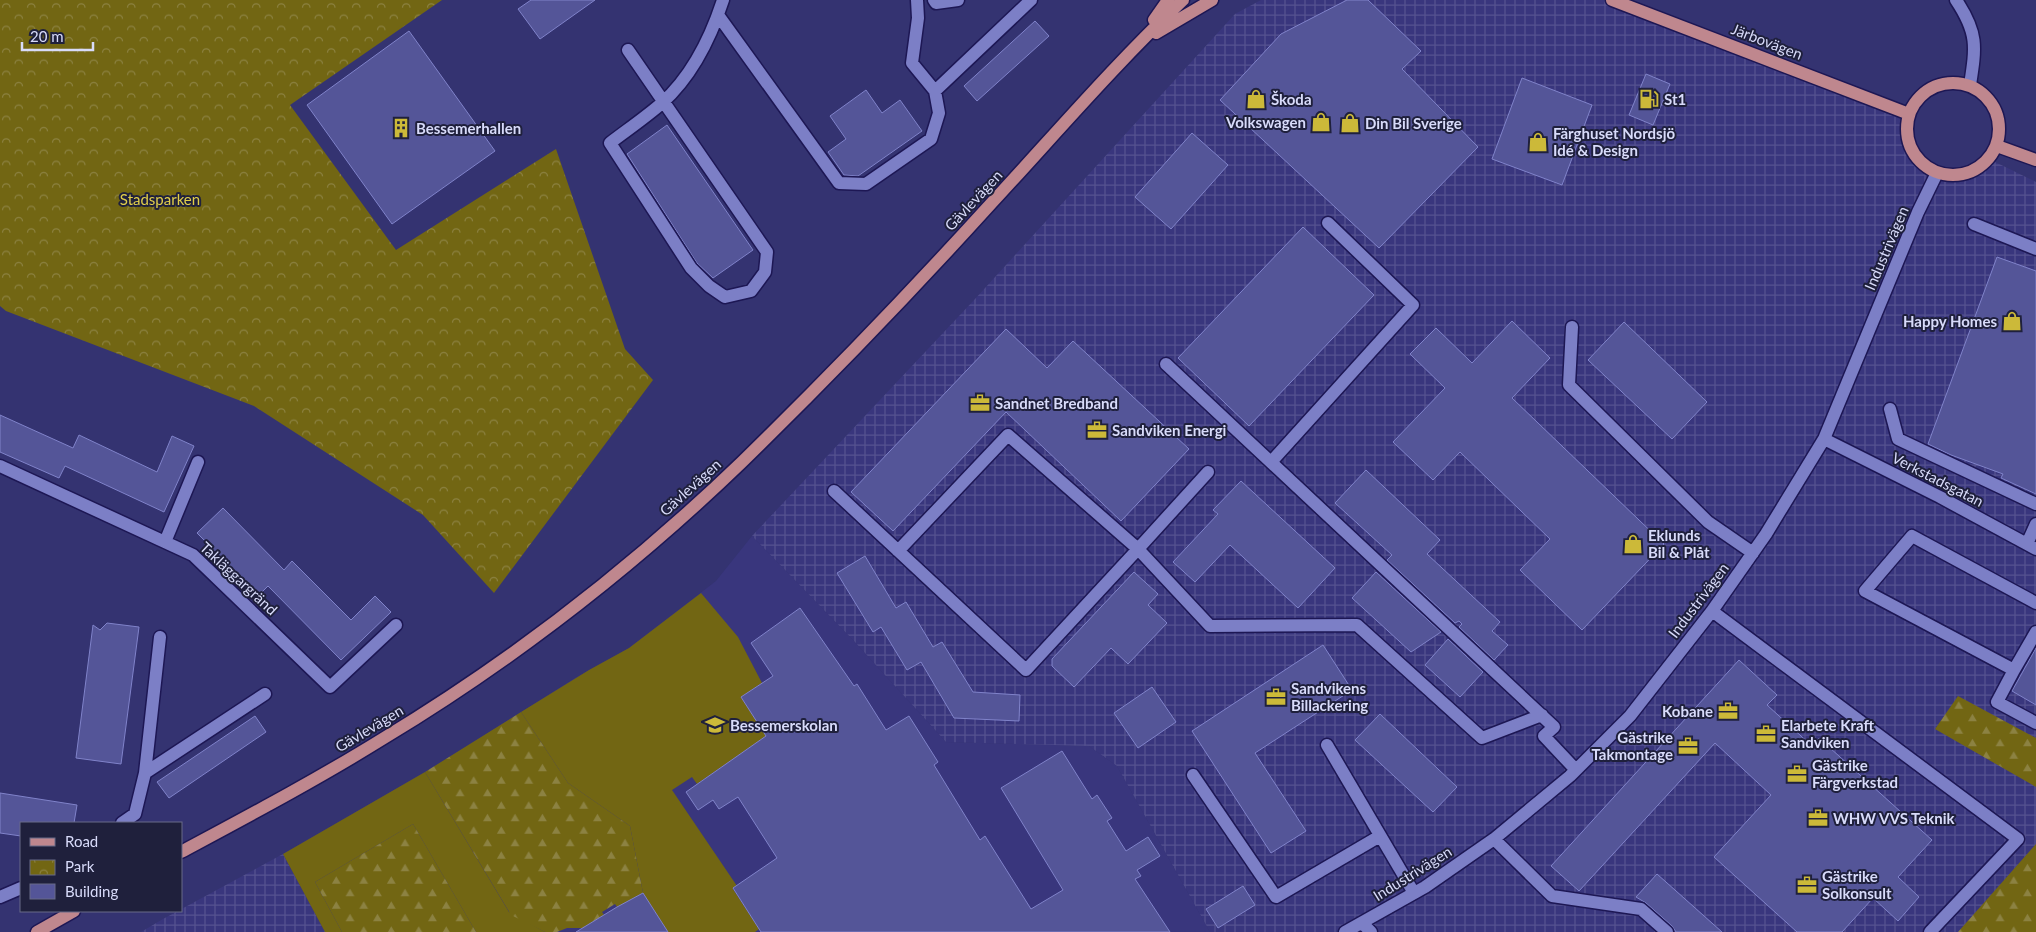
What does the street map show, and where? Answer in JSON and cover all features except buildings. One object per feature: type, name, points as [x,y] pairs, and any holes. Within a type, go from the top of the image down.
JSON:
[{"type":"main road","points":[[1136,45],[1163,0]]},
{"type":"main road","name":"Gävlevägen","points":[[1136,45],[1168,0]]},
{"type":"main road","name":"Gävlevägen","points":[[182,851],[348,760],[439,703],[542,631],[654,541],[740,464],[881,323],[1136,45],[1184,0]]},
{"type":"main road","points":[[1136,45],[1212,0]]},
{"type":"main road","name":"Järbovägen","points":[[1612,0],[1909,114]]},
{"type":"main road","points":[[1956,82],[1970,85],[1985,94],[1996,110],[1999,129],[1997,146],[1989,159],[1969,172],[1956,175],[1937,173],[1925,166],[1912,150],[1906,126],[1909,114],[1922,93],[1933,87],[1956,82]]},
{"type":"main road","points":[[1997,146],[2036,160]]},
{"type":"main road","points":[[37,932],[72,912]]},
{"type":"street","points":[[628,50],[664,102],[767,252],[765,272],[751,291],[725,297],[709,286],[691,268],[610,143],[664,102],[694,66],[723,0]]},
{"type":"street","points":[[718,15],[839,183],[866,184],[931,139],[939,113],[934,91],[912,63],[918,18],[917,0]]},
{"type":"street","points":[[934,0],[936,3],[958,0]]},
{"type":"street","points":[[934,91],[1030,0]]},
{"type":"street","points":[[1956,0],[1967,17],[1974,35],[1974,56],[1970,85]]},
{"type":"street","name":"Industrivägen","points":[[1345,932],[1366,927],[1494,839],[1576,770],[1630,716],[1712,611],[1766,534],[1824,439],[1918,212],[1937,173]]},
{"type":"street","points":[[1272,461],[1414,305],[1328,223]]},
{"type":"street","points":[[1974,224],[2036,249]]},
{"type":"street","points":[[1572,327],[1569,384],[1708,522],[1753,553]]},
{"type":"street","points":[[1166,364],[1542,715],[1554,727],[1544,736],[1576,770]]},
{"type":"street","points":[[1890,409],[1898,438],[2036,504]]},
{"type":"street","points":[[898,551],[1008,435],[1138,550],[1210,626],[1357,625],[1482,738],[1542,715]]},
{"type":"street","name":"Verkstadsgatan","points":[[1824,439],[1940,497],[2031,547]]},
{"type":"street","points":[[165,542],[198,462]]},
{"type":"street","name":"Takläggargränd","points":[[0,466],[194,555],[330,687],[396,625]]},
{"type":"street","points":[[834,491],[1026,670],[1208,472]]},
{"type":"street","points":[[2031,547],[2036,524]]},
{"type":"street","points":[[2014,670],[1865,591],[1912,536],[2036,603]]},
{"type":"street","points":[[1712,611],[2018,839],[1930,932]]},
{"type":"street","points":[[2036,632],[1997,702],[2036,723]]},
{"type":"street","points":[[123,822],[135,814],[145,773],[160,637]]},
{"type":"street","points":[[145,773],[265,694]]},
{"type":"street","points":[[1326,745],[1414,893]]},
{"type":"street","points":[[1193,775],[1276,897],[1380,836]]},
{"type":"street","points":[[1494,839],[1552,896],[1641,909],[1666,932]]},
{"type":"street","points":[[0,897],[20,888]]},
{"type":"shaded area","points":[[1261,0],[1612,0],[1909,114],[1906,126],[1907,137],[1912,150],[1925,166],[1956,175],[1969,172],[1989,159],[2036,182],[2036,932],[1210,932],[1117,766],[1089,746],[946,742],[854,641],[752,536],[975,299],[1235,14]]},
{"type":"shaded area","name":"Bessemerskolan","points":[[752,536],[854,641],[946,742],[1089,746],[1117,766],[1210,932],[325,932],[283,854],[442,762],[575,678],[629,648],[716,581]]},
{"type":"shaded area","points":[[283,854],[325,932],[141,932],[176,912],[182,912],[182,909]]},
{"type":"green space","name":"Stadsparken","points":[[0,0],[442,0],[290,105],[396,250],[556,149],[625,349],[653,380],[494,593],[423,515],[254,406],[6,311],[0,306]]},
{"type":"green space","points":[[701,593],[738,637],[762,683],[741,697],[766,736],[697,784],[692,777],[672,790],[737,886],[733,889],[759,929],[755,932],[668,932],[643,893],[630,826],[568,783],[521,712],[629,648]]},
{"type":"green space","points":[[1958,696],[2036,738],[2036,787],[1935,729]]},
{"type":"green space","points":[[521,712],[568,783],[630,826],[643,893],[618,908],[615,904],[602,912],[604,915],[583,928],[567,928],[557,932],[545,932],[511,915],[425,772]]},
{"type":"green space","points":[[425,772],[509,912],[545,932],[476,932],[413,824],[315,882],[342,932],[325,932],[283,854]]},
{"type":"green space","points":[[413,824],[476,932],[342,932],[315,882]]},
{"type":"green space","points":[[2036,844],[2036,932],[1958,932]]},
{"type":"place","name":"Škoda","points":[[1256,99]]},
{"type":"place","name":"St1","points":[[1649,99]]},
{"type":"place","name":"Volkswagen","points":[[1321,122]]},
{"type":"place","name":"Din Bil Sverige","points":[[1350,123]]},
{"type":"place","name":"Bessemerhallen","points":[[401,128]]},
{"type":"place","name":"Färghuset Nordsjö Idé & Design","points":[[1538,142]]},
{"type":"place","name":"Happy Homes","points":[[2012,321]]},
{"type":"place","name":"Sandnet Bredband","points":[[980,403]]},
{"type":"place","name":"Sandviken Energi","points":[[1097,430]]},
{"type":"place","name":"Eklunds Bil & Plåt","points":[[1633,544]]},
{"type":"place","name":"Sandvikens Billackering","points":[[1276,697]]},
{"type":"place","name":"Kobane","points":[[1728,711]]},
{"type":"place","name":"Bessemerskolan","points":[[715,725]]},
{"type":"place","name":"Elarbete Kraft Sandviken","points":[[1766,734]]},
{"type":"place","name":"Gästrike Takmontage","points":[[1688,746]]},
{"type":"place","name":"Gästrike Färgverkstad","points":[[1797,774]]},
{"type":"place","name":"WHW VVS Teknik","points":[[1818,818]]},
{"type":"place","name":"Gästrike Solkonsult","points":[[1807,885]]}]
